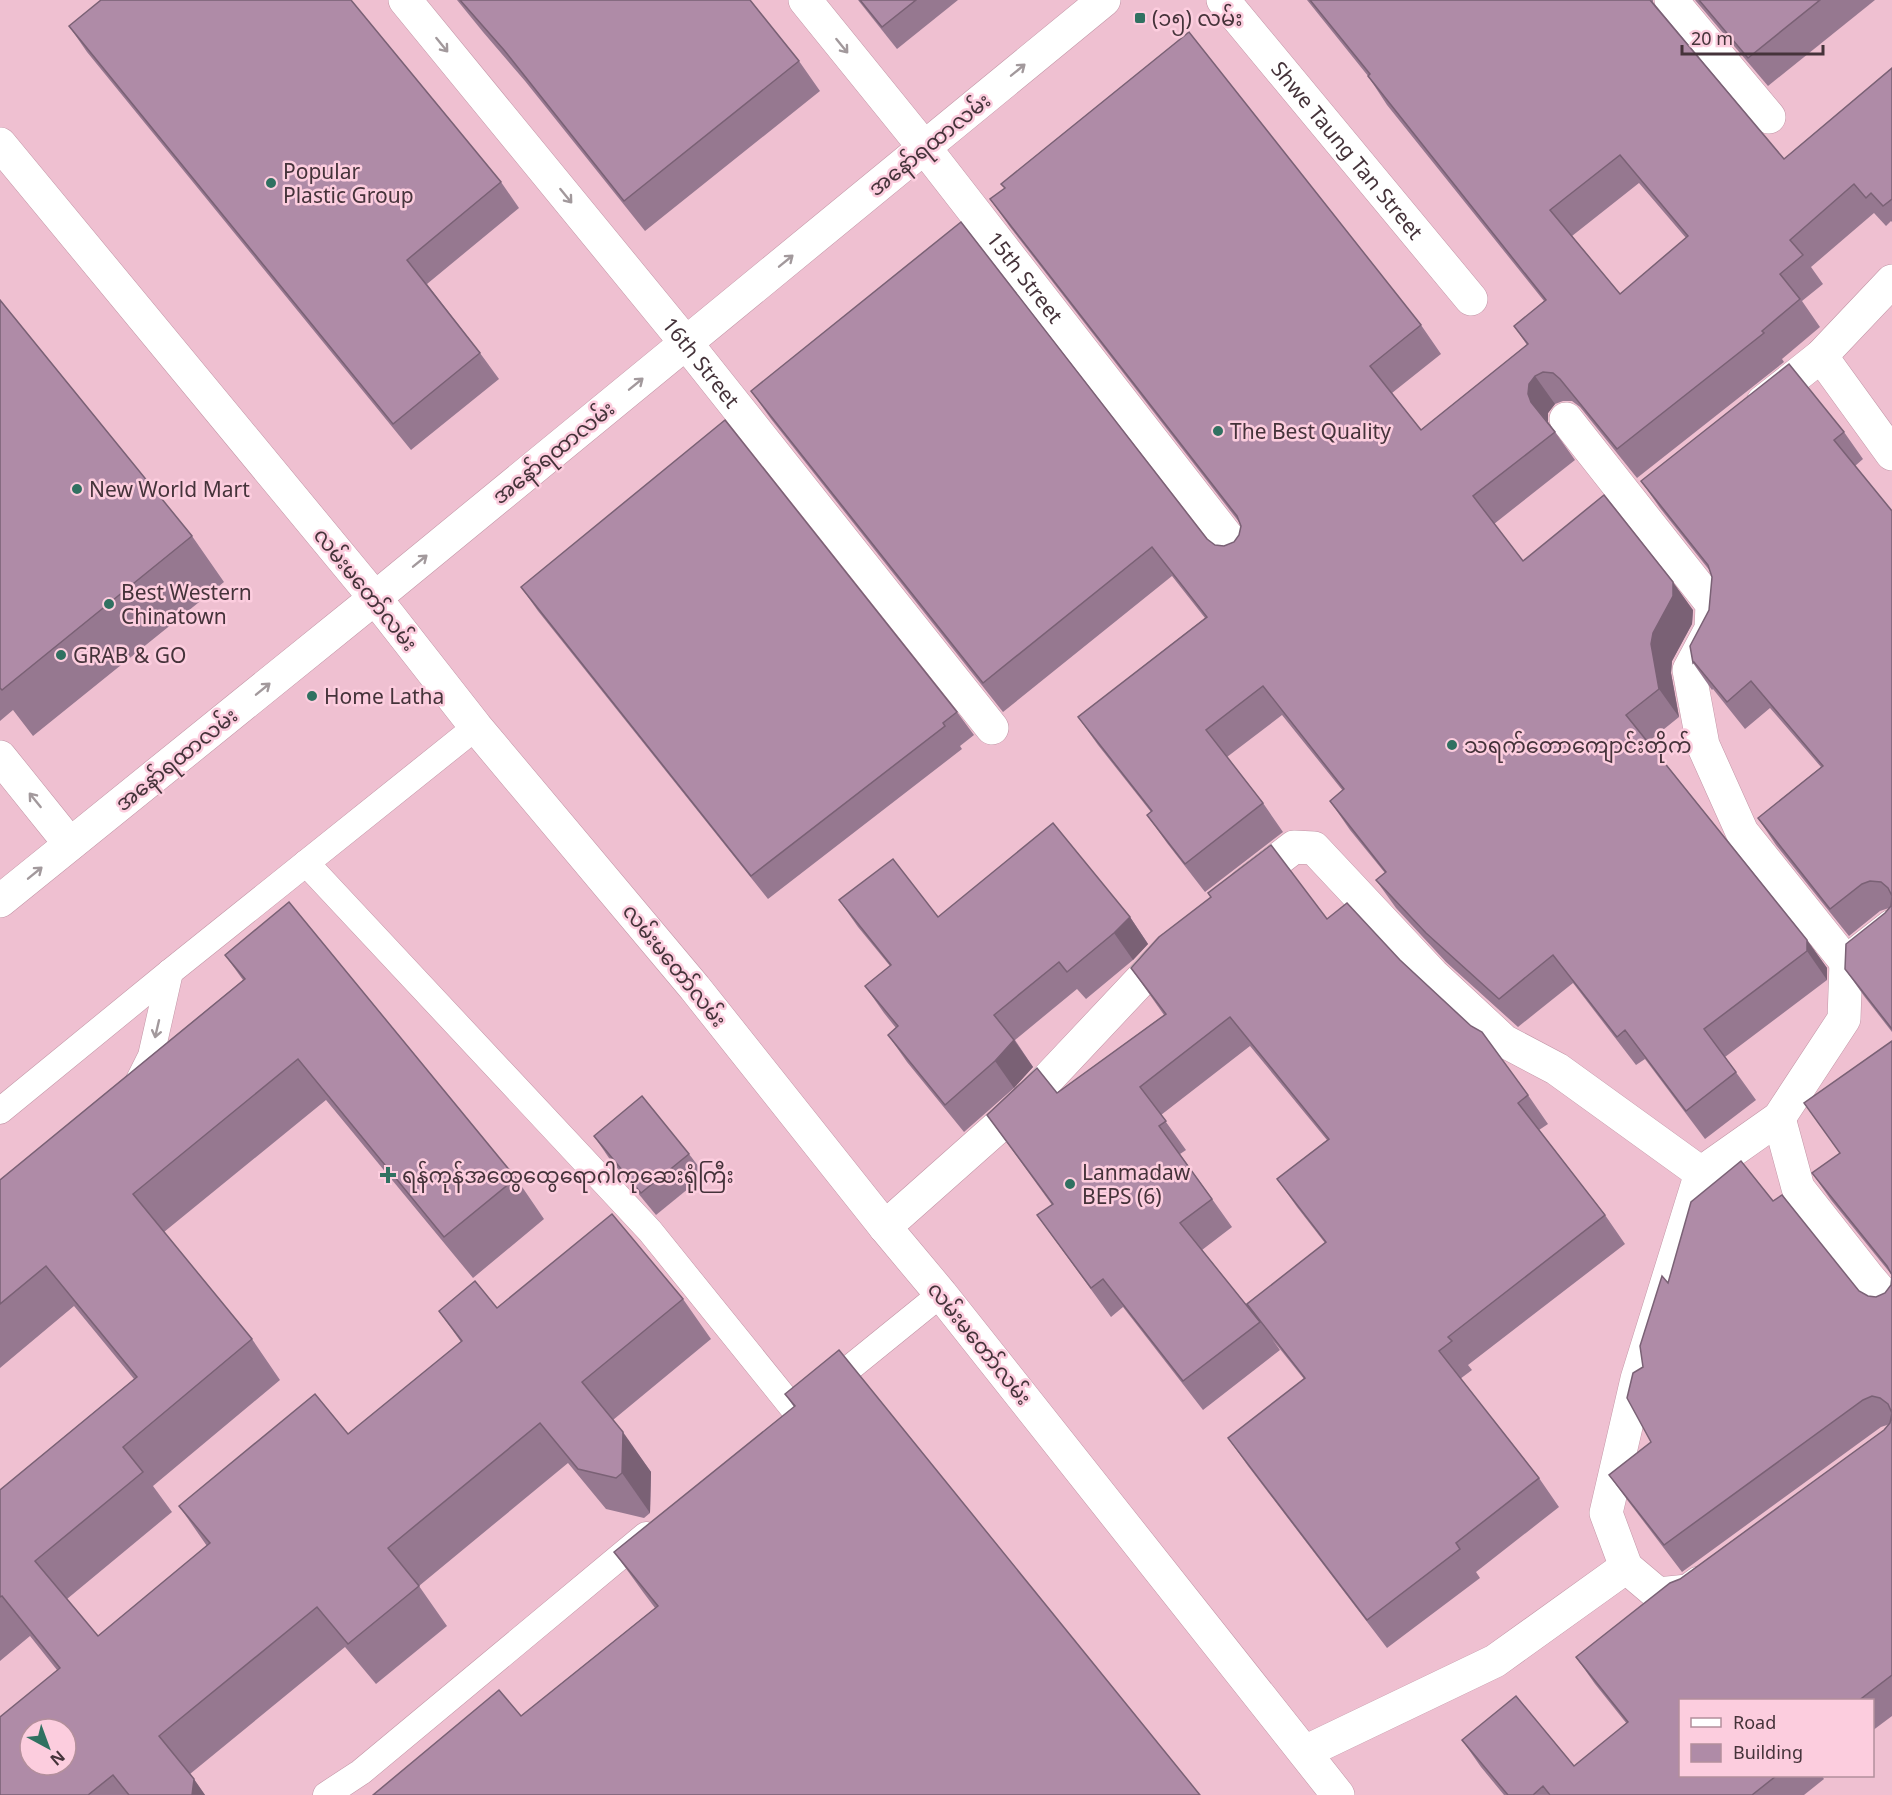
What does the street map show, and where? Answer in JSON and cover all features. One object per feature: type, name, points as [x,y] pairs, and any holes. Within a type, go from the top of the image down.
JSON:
[{"type":"street","name":"16th Street","points":[[405,0],[686,343],[992,728]]},
{"type":"street","name":"15th Street","points":[[805,0],[924,147],[1242,556]]},
{"type":"street","name":"အနော်ရထာလမ်း","points":[[0,901],[375,598],[1104,0]]},
{"type":"street","name":"Shwe Taung Tan Street","points":[[1223,0],[1471,299]]},
{"type":"street","points":[[1671,0],[1768,117]]},
{"type":"street","name":"လမ်းမတော်လမ်း","points":[[0,144],[375,598],[476,727],[695,988],[1338,1795]]},
{"type":"street","points":[[1737,422],[1821,356],[1892,281]]},
{"type":"street","points":[[1821,356],[1892,454]]},
{"type":"street","points":[[1566,419],[1644,496],[1712,604],[1711,629],[1689,670],[1703,745],[1742,832],[1846,962],[1844,1019],[1779,1118],[1701,1173],[1637,1379],[1606,1513],[1626,1567],[1658,1594],[1688,1591],[1725,1564]]},
{"type":"street","points":[[0,757],[70,844]]},
{"type":"street","points":[[1223,903],[1294,847],[1314,848],[1433,975],[1504,1041],[1557,1069],[1701,1173]]},
{"type":"street","points":[[1846,962],[1892,926]]},
{"type":"street","points":[[885,1227],[1027,1101],[1187,930]]},
{"type":"street","points":[[1779,1118],[1798,1188],[1892,1305]]},
{"type":"street","points":[[1305,1752],[1495,1661],[1626,1567]]},
{"type":"lane","points":[[0,1111],[476,727]]},
{"type":"lane","points":[[306,862],[650,1231],[786,1419],[941,1294]]},
{"type":"lane","points":[[124,1109],[151,1056],[170,972]]},
{"type":"lane","points":[[326,1795],[361,1772],[669,1517]]},
{"type":"building","points":[[101,0],[351,0],[501,182],[407,260],[480,353],[393,424],[69,26]]},
{"type":"building","points":[[460,0],[750,0],[799,61],[624,201],[504,50]]},
{"type":"building","points":[[860,0],[916,0],[882,27]]},
{"type":"building","points":[[1310,0],[1650,0],[1784,159],[1892,68],[1892,199],[1883,206],[1871,193],[1866,198],[1854,184],[1790,240],[1803,255],[1780,274],[1800,299],[1762,331],[1764,333],[1617,449],[1560,379],[1553,373],[1543,372],[1535,376],[1529,384],[1528,394],[1531,402],[1555,432],[1473,496],[1523,561],[1604,495],[1673,582],[1673,596],[1653,633],[1651,644],[1659,689],[1626,715],[1807,940],[1807,951],[1704,1029],[1736,1072],[1686,1111],[1625,1030],[1617,1037],[1553,955],[1499,999],[1426,933],[1376,880],[1386,872],[1330,801],[1344,789],[1263,686],[1206,730],[1263,803],[1185,864],[1147,815],[1152,811],[1078,717],[1207,617],[1152,547],[983,683],[751,391],[961,222],[1207,539],[1215,545],[1224,546],[1234,542],[1241,526],[1237,516],[990,199],[1005,188],[1001,184],[1189,32],[1421,325],[1370,366],[1421,430],[1528,344],[1514,326],[1546,300],[1368,76],[1370,74]],"holes":[[[1620,155],[1688,236],[1620,294],[1550,210]]]},
{"type":"building","points":[[1699,0],[1820,0],[1748,58]]},
{"type":"building","points":[[0,300],[192,536],[2,690],[0,688]]},
{"type":"building","points":[[1789,364],[1844,432],[1834,440],[1892,511],[1892,896],[1881,882],[1870,881],[1862,884],[1830,909],[1758,818],[1823,766],[1751,681],[1727,702],[1693,663],[1690,646],[1709,610],[1712,577],[1708,565],[1641,481]]},
{"type":"building","points":[[725,420],[957,712],[943,723],[945,726],[751,876],[521,587]]},
{"type":"building","points":[[1053,823],[1130,917],[1067,972],[1059,962],[994,1015],[1014,1040],[995,1061],[945,1105],[888,1035],[898,1026],[865,986],[891,965],[839,900],[893,859],[938,917]]},
{"type":"building","points":[[1271,845],[1327,919],[1347,903],[1400,960],[1471,1026],[1482,1032],[1528,1095],[1518,1103],[1605,1215],[1448,1337],[1452,1341],[1439,1351],[1539,1478],[1456,1543],[1460,1549],[1367,1620],[1228,1438],[1305,1378],[1247,1304],[1326,1242],[1277,1179],[1329,1139],[1230,1017],[1140,1087],[1166,1121],[1159,1126],[1212,1199],[1180,1223],[1260,1322],[1183,1381],[1103,1279],[1091,1288],[1037,1215],[1053,1204],[987,1115],[1037,1068],[1057,1093],[1166,1014],[1131,968],[1159,937],[1211,897],[1208,893]]},
{"type":"building","points":[[1892,896],[1892,1029],[1845,969],[1846,944],[1885,913],[1891,906]]},
{"type":"building","points":[[289,902],[516,1178],[444,1237],[298,1059],[133,1194],[252,1339],[123,1447],[143,1472],[35,1561],[98,1636],[210,1543],[179,1506],[315,1394],[348,1434],[462,1341],[439,1311],[475,1281],[497,1308],[612,1214],[683,1299],[582,1382],[623,1432],[622,1473],[616,1478],[578,1469],[540,1423],[388,1548],[419,1586],[348,1644],[317,1607],[159,1736],[194,1779],[192,1795],[129,1795],[113,1775],[88,1795],[0,1795],[0,1717],[60,1668],[2,1596],[0,1597],[0,1490],[137,1377],[46,1266],[0,1304],[0,1180],[245,979],[225,955]]},
{"type":"building","points":[[1892,1041],[1892,1275],[1812,1173],[1840,1153],[1804,1103]]},
{"type":"building","points":[[642,1096],[689,1154],[641,1193],[594,1136]]},
{"type":"building","points":[[1741,1161],[1773,1201],[1782,1195],[1859,1291],[1876,1297],[1885,1293],[1891,1285],[1892,1275],[1892,1413],[1888,1404],[1880,1398],[1872,1396],[1863,1400],[1664,1545],[1609,1475],[1651,1442],[1627,1398],[1633,1373],[1643,1367],[1640,1346],[1662,1276],[1668,1283],[1691,1202]]},
{"type":"building","points":[[839,1350],[1200,1795],[373,1795],[499,1690],[521,1716],[658,1606],[614,1552],[795,1406],[785,1394]]},
{"type":"building","points":[[1892,1413],[1892,1675],[1861,1699],[1679,1699],[1679,1777],[1775,1777],[1752,1795],[1550,1795],[1543,1786],[1533,1795],[1508,1795],[1462,1740],[1516,1696],[1574,1766],[1628,1722],[1576,1657],[1670,1583],[1680,1579],[1884,1430],[1890,1423]]},
{"type":"place","name":"(၁၅) လမ်း","points":[[1140,18]]},
{"type":"place","name":"Popular Plastic Group","points":[[271,183]]},
{"type":"place","name":"The Best Quality","points":[[1218,431]]},
{"type":"place","name":"New World Mart","points":[[77,489]]},
{"type":"place","name":"Best Western Chinatown","points":[[109,604]]},
{"type":"place","name":"GRAB & GO","points":[[61,655]]},
{"type":"place","name":"Home Latha","points":[[312,696]]},
{"type":"place","name":"သရက်တောကျောင်းတိုက်","points":[[1452,745]]},
{"type":"place","name":"ရန်ကုန်အထွေထွေရောဂါကုဆေးရုံကြီး","points":[[388,1175]]},
{"type":"place","name":"Lanmadaw BEPS (6)","points":[[1070,1184]]}]
